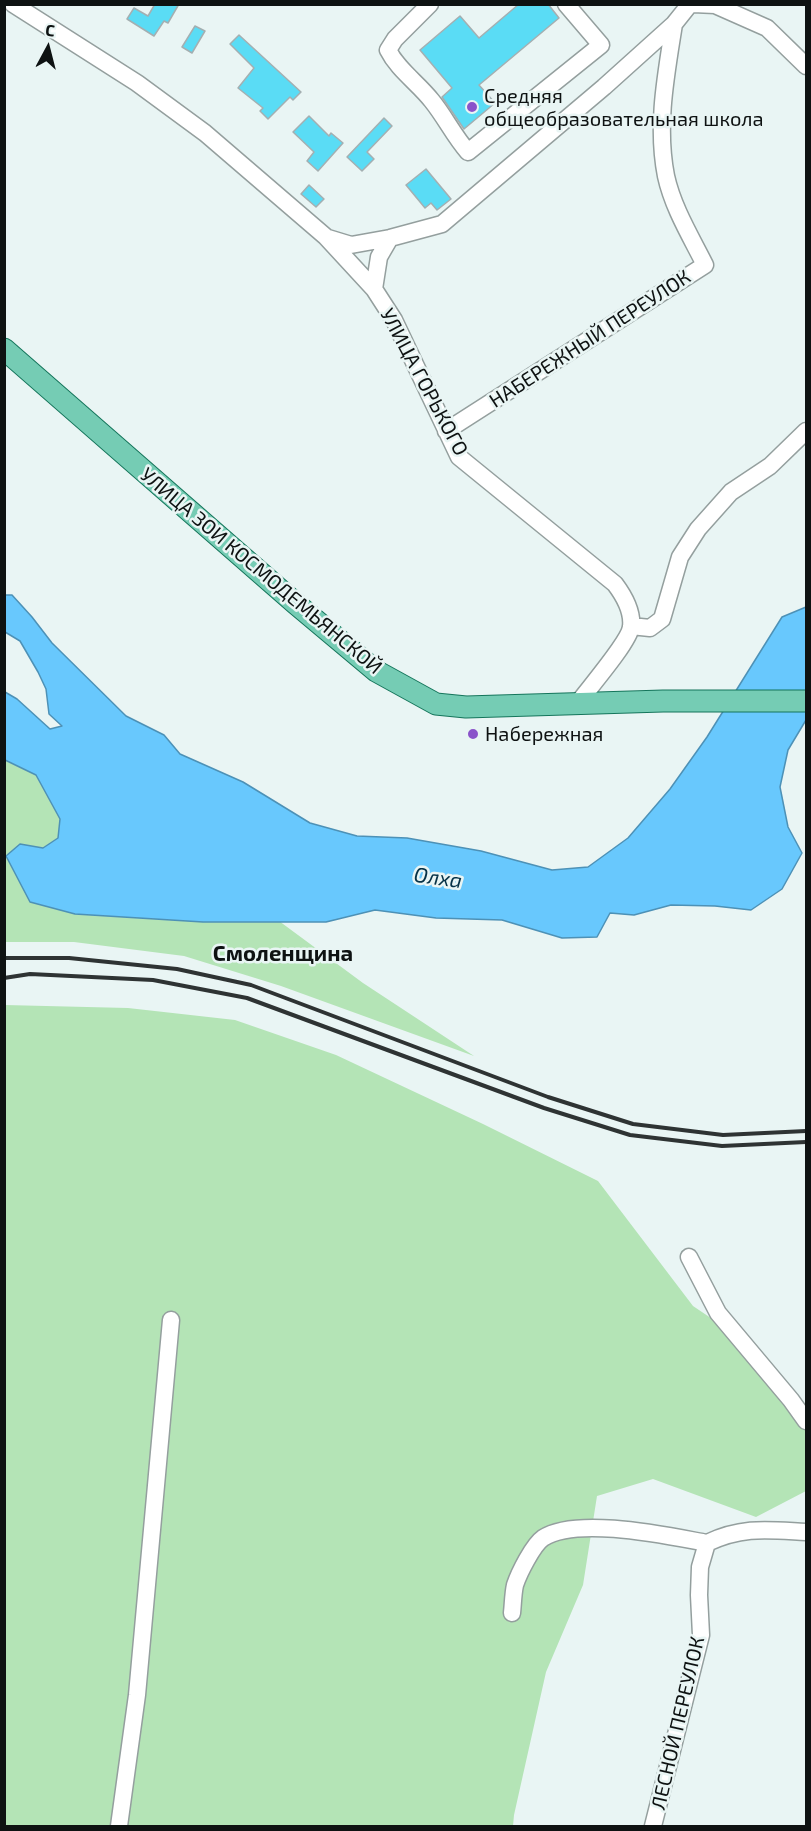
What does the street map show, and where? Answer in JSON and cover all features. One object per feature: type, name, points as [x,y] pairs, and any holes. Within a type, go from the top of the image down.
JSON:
[{"type":"main road","name":"УЛИЦА ЗОИ КОСМОДЕМЬЯНСКОЙ","points":[[4,349],[375,671],[436,704],[466,707],[663,700],[807,702]]},
{"type":"street","name":"УЛИЦА ГОРЬКОГО","points":[[13,4],[137,83],[205,133],[326,237],[374,289],[394,320],[459,457],[615,584],[626,600],[631,626]]},
{"type":"street","points":[[430,4],[395,39],[388,50],[393,60],[431,99],[468,152],[601,45],[566,4]]},
{"type":"street","points":[[326,237],[351,245],[390,238],[442,224],[604,87],[674,24],[691,4],[715,5],[767,28],[807,66]]},
{"type":"street","name":"НАБЕРЕЖНЫЙ ПЕРЕУЛОК","points":[[446,430],[705,265],[678,211],[667,177],[663,150],[661,117],[674,24]]},
{"type":"street","points":[[374,289],[380,257],[390,238]]},
{"type":"street","points":[[578,703],[626,639],[631,626],[650,628],[662,620],[680,557],[698,529],[731,492],[770,466],[807,431]]},
{"type":"street","points":[[689,1257],[718,1312],[807,1422]]},
{"type":"street","points":[[119,1827],[137,1695],[171,1320]]},
{"type":"street","points":[[512,1613],[515,1585],[529,1556],[542,1539],[560,1530],[593,1527],[671,1536],[707,1543],[722,1536],[747,1530],[807,1532]]},
{"type":"street","name":"ЛЕСНОЙ ПЕРЕУЛОК","points":[[653,1827],[701,1635],[700,1567],[707,1543]]},
{"type":"green space","points":[[4,760],[36,775],[60,819],[58,838],[43,848],[20,844],[75,914],[203,922],[279,921],[363,983],[474,1056],[281,986],[184,956],[74,942],[5,942]]},
{"type":"green space","points":[[5,1005],[128,1008],[235,1020],[336,1055],[598,1181],[693,1306],[751,1345],[806,1428],[806,1491],[756,1517],[653,1479],[597,1496],[583,1585],[546,1672],[513,1826],[5,1826]]},
{"type":"water","name":"Олха","points":[[5,595],[12,595],[52,643],[126,716],[164,735],[180,754],[243,782],[310,823],[357,836],[407,838],[481,851],[552,870],[588,867],[628,838],[670,789],[707,737],[782,617],[806,607],[806,720],[788,750],[780,787],[788,827],[802,853],[782,889],[751,910],[671,905],[634,915],[610,913],[597,937],[562,938],[502,920],[436,918],[375,910],[326,922],[203,922],[75,914],[30,902],[6,856],[20,844],[43,848],[58,838],[60,819],[36,775],[5,760],[5,692],[17,699],[50,729],[62,726],[49,714],[46,689],[20,641],[5,632]]},
{"type":"building","points":[[155,4],[179,4],[168,23],[164,21],[154,36],[127,19],[134,8],[148,16]]},
{"type":"building","points":[[519,4],[548,4],[559,18],[479,85],[495,103],[464,129],[442,97],[452,88],[420,50],[460,16],[479,38]]},
{"type":"building","points":[[195,26],[205,31],[192,53],[182,47]]},
{"type":"building","points":[[239,35],[301,92],[293,100],[290,97],[268,119],[260,111],[263,108],[238,88],[254,68],[230,44]]},
{"type":"building","points":[[309,116],[329,136],[331,133],[343,143],[318,171],[307,161],[314,152],[293,132]]},
{"type":"building","points":[[384,118],[392,126],[367,152],[374,159],[362,171],[347,157]]},
{"type":"building","points":[[426,169],[451,199],[437,210],[431,203],[425,208],[406,185]]},
{"type":"building","points":[[309,185],[324,199],[316,207],[301,194]]},
{"type":"railway","points":[[4,958],[69,958],[177,969],[251,985],[548,1097],[633,1124],[723,1135],[806,1131]]},
{"type":"railway","points":[[4,978],[30,974],[153,980],[247,998],[544,1108],[630,1135],[722,1146],[806,1142]]},
{"type":"place","name":"Средняя общеобразовательная школа","points":[[472,107]]},
{"type":"place","name":"Набережная","points":[[473,734]]},
{"type":"district","name":"Смоленщина","points":[[283,954]]}]
